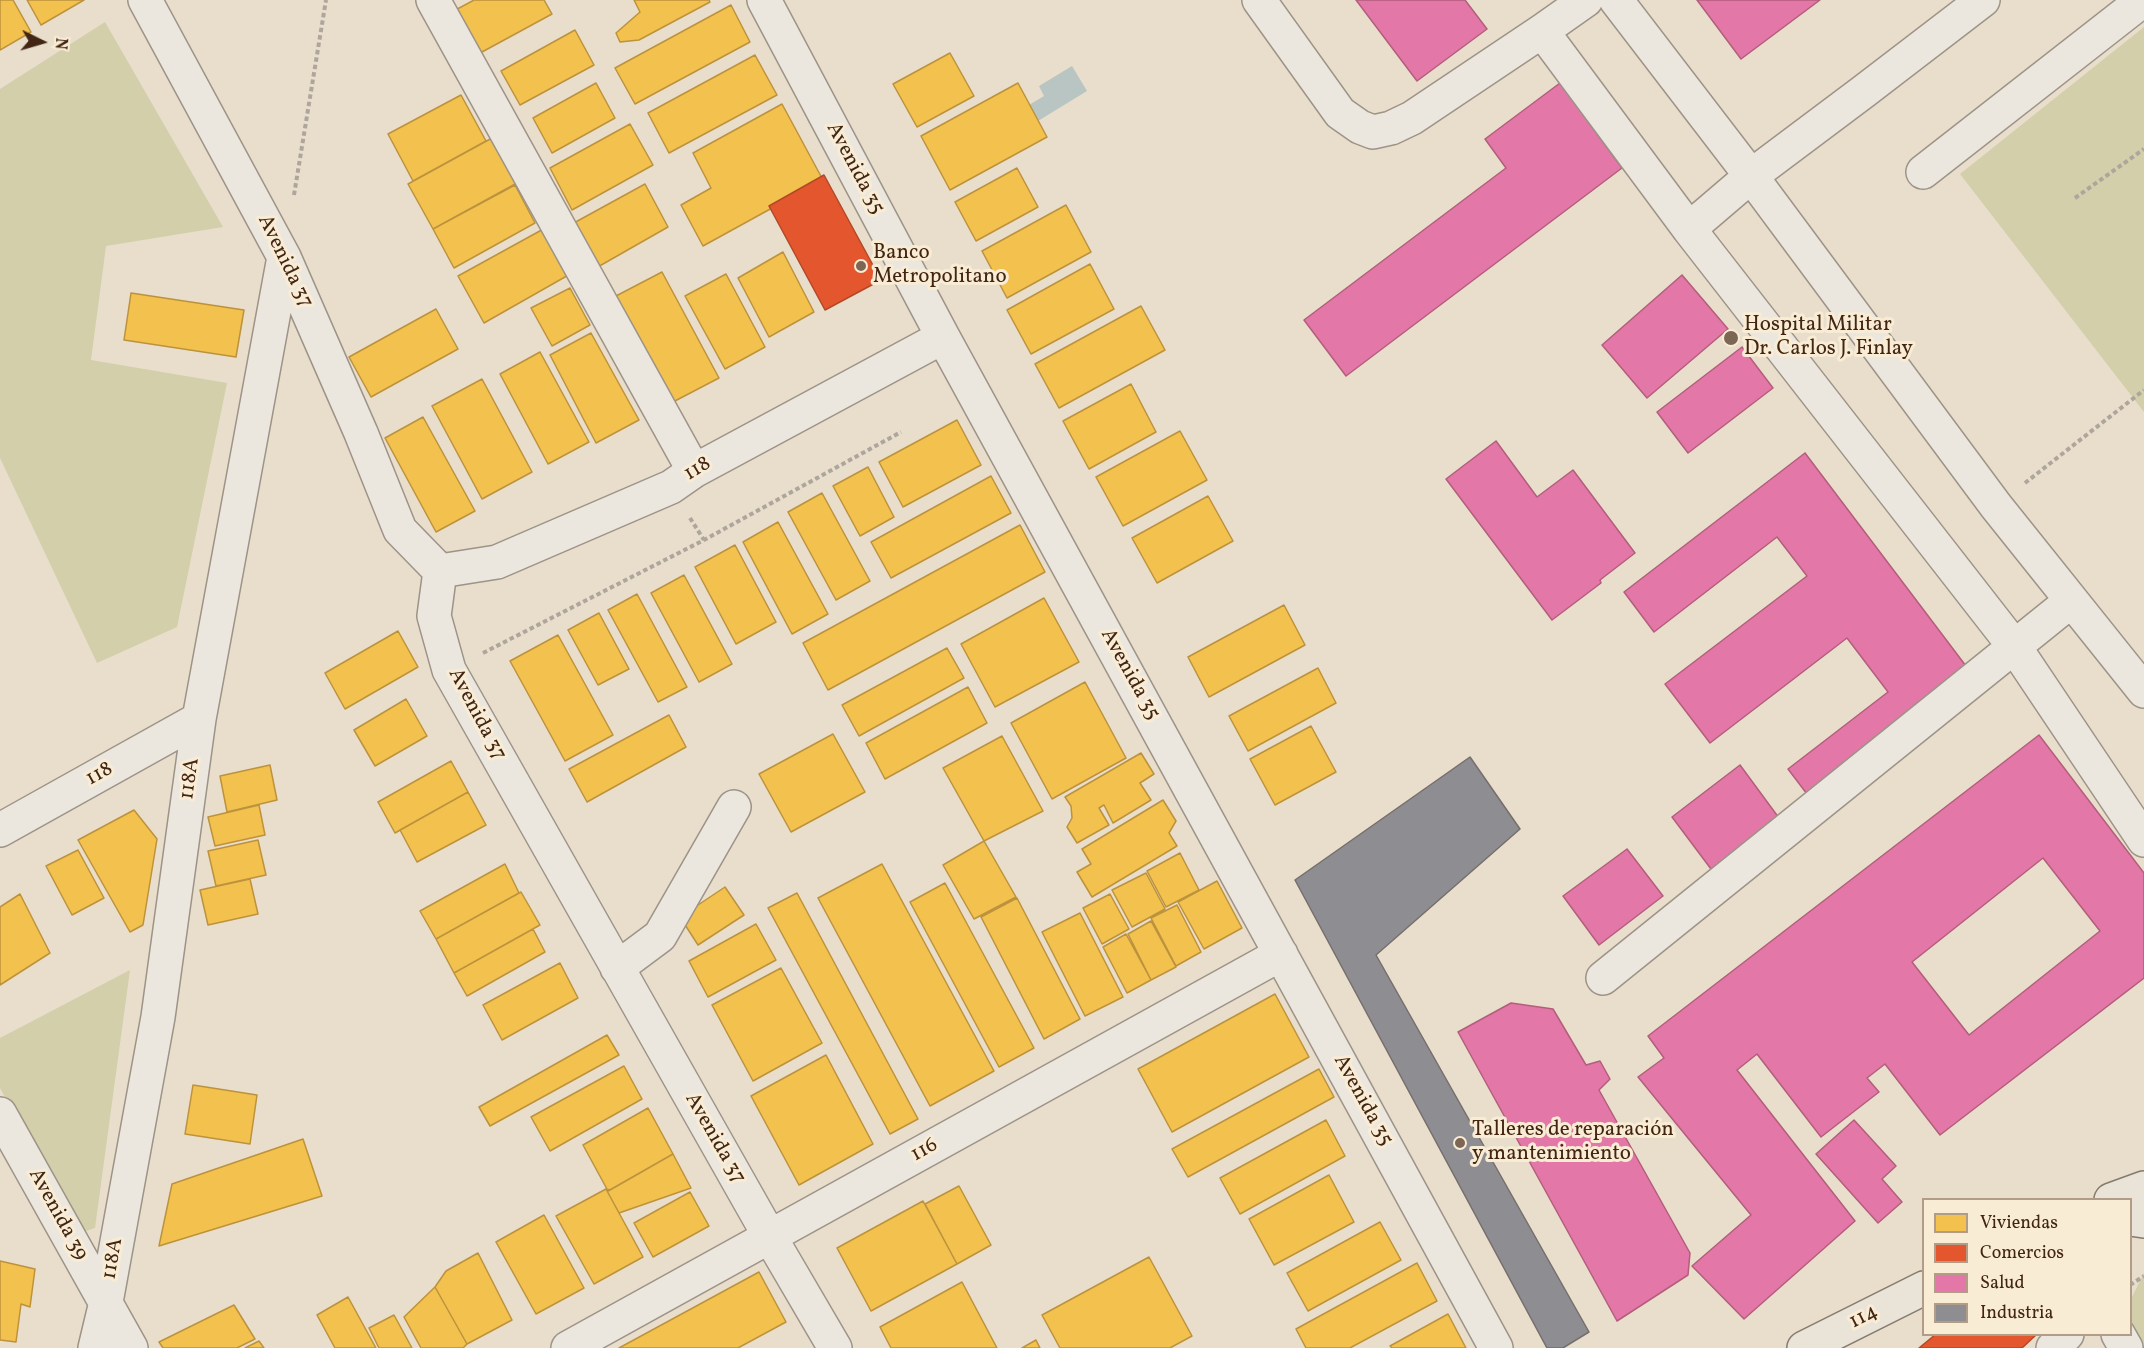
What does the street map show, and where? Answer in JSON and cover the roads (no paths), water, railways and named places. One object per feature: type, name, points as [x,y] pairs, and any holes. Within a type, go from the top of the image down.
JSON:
[{"type":"main road","points":[[2116,1198],[2144,1188]]},
{"type":"main road","name":"114","points":[[1804,1348],[1922,1289]]},
{"type":"street","name":"Avenida 37","points":[[145,0],[284,257],[362,433],[400,530],[440,571],[434,616],[449,670],[835,1348]]},
{"type":"street","points":[[433,0],[694,471]]},
{"type":"street","name":"Avenida 35","points":[[765,0],[944,337],[1496,1348]]},
{"type":"street","points":[[1259,0],[1340,113],[1360,127],[1373,132],[1391,128],[1412,118],[1586,0]]},
{"type":"street","points":[[1616,0],[1751,176],[1996,506],[2144,691]]},
{"type":"street","points":[[1689,229],[1751,176],[1983,0]]},
{"type":"street","points":[[1923,172],[2144,0]]},
{"type":"street","points":[[1542,31],[1689,229],[2014,646],[2144,840]]},
{"type":"street","name":"118A","points":[[96,1348],[158,1017],[199,719],[284,257]]},
{"type":"street","name":"118","points":[[440,571],[496,562],[671,487],[694,471],[944,337]]},
{"type":"street","points":[[1603,978],[2071,601]]},
{"type":"street","name":"118","points":[[0,830],[199,719]]},
{"type":"street","points":[[617,968],[660,936],[734,807]]},
{"type":"street","name":"116","points":[[568,1348],[1281,954]]},
{"type":"street","name":"Avenida 39","points":[[0,1114],[131,1348]]},
{"type":"street","points":[[2053,1348],[2066,1336]]},
{"type":"place","name":"Banco Metropolitano","points":[[861,266]]},
{"type":"place","name":"Hospital Militar Dr. Carlos J. Finlay","points":[[1731,338]]},
{"type":"place","name":"Talleres de reparación y mantenimiento","points":[[1460,1143]]}]
